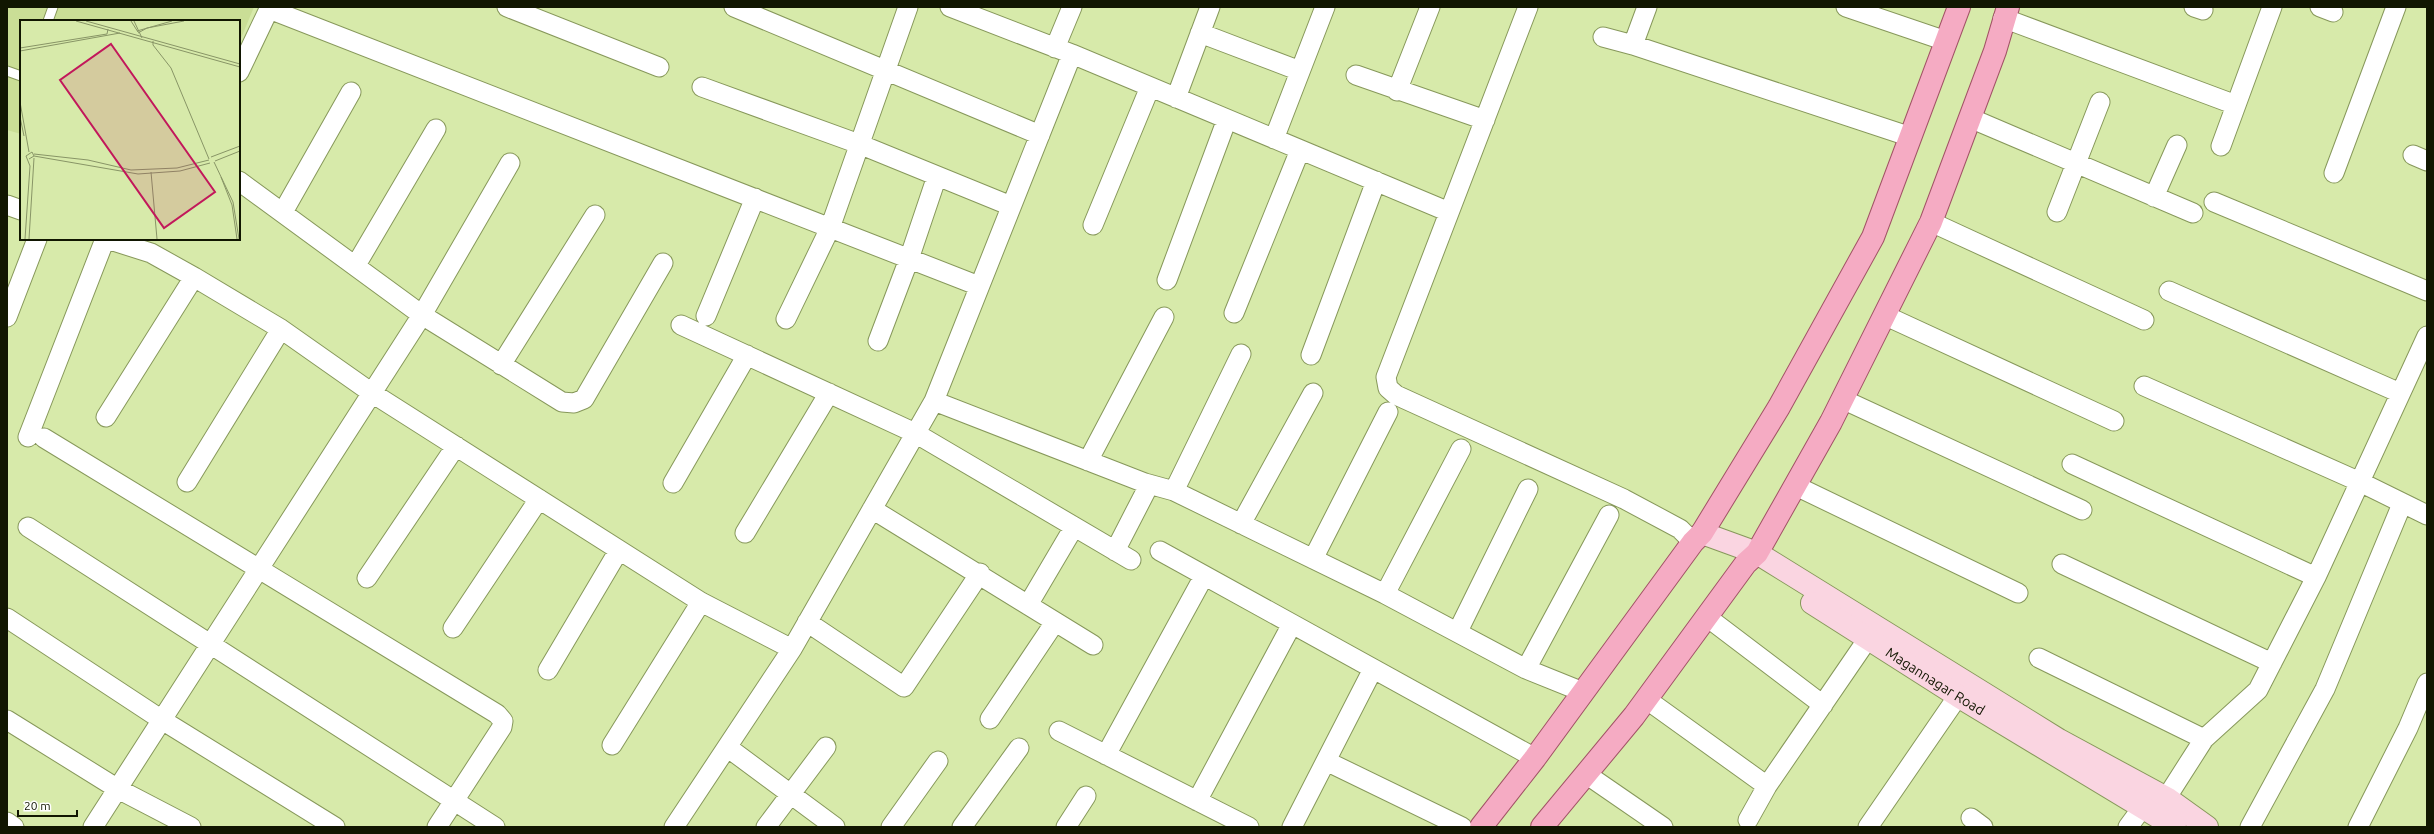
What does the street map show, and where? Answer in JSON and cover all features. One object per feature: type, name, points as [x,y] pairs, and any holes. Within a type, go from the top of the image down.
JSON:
[{"type":"main road","points":[[1481,827],[1584,692],[1778,407],[1873,237],[1958,7]]},
{"type":"main road","points":[[1542,827],[1646,699],[1751,558],[1796,486],[1842,399],[1931,222],[1995,51],[2006,13]]},
{"type":"street","points":[[507,7],[659,67]]},
{"type":"street","points":[[734,7],[1040,135]]},
{"type":"street","points":[[786,319],[830,228],[908,7]]},
{"type":"street","points":[[950,7],[979,12],[1064,51],[1450,212]]},
{"type":"street","points":[[674,827],[792,649],[934,401],[1040,135],[1064,51],[1072,7]]},
{"type":"street","points":[[1176,98],[1210,7]]},
{"type":"street","points":[[1274,139],[1325,7]]},
{"type":"street","points":[[1397,91],[1430,7]]},
{"type":"street","points":[[1528,7],[1386,377],[1388,388],[1396,395],[1624,499],[1692,535],[1751,558]]},
{"type":"street","points":[[1633,45],[1647,7]]},
{"type":"street","points":[[1846,7],[1946,41]]},
{"type":"street","points":[[2221,146],[2272,7]]},
{"type":"street","points":[[2334,173],[2396,7]]},
{"type":"street","points":[[240,70],[270,8],[979,286]]},
{"type":"street","points":[[2006,13],[2236,105]]},
{"type":"street","points":[[1200,33],[1300,71]]},
{"type":"street","points":[[1603,37],[1633,45],[1911,137]]},
{"type":"street","points":[[1356,75],[1397,91],[1485,120]]},
{"type":"street","points":[[702,87],[859,144],[1011,206]]},
{"type":"street","points":[[1093,225],[1150,87]]},
{"type":"street","points":[[283,212],[351,92]]},
{"type":"street","points":[[2057,212],[2100,102]]},
{"type":"street","points":[[1970,118],[2193,214]]},
{"type":"street","points":[[1167,280],[1227,119]]},
{"type":"street","points":[[356,265],[436,129]]},
{"type":"street","points":[[2154,197],[2177,145]]},
{"type":"street","points":[[1234,313],[1300,150]]},
{"type":"street","points":[[94,827],[422,315],[510,163]]},
{"type":"street","points":[[878,341],[909,259],[937,176]]},
{"type":"street","points":[[1311,355],[1376,181]]},
{"type":"street","points":[[240,182],[356,265],[422,315],[562,402],[574,403],[584,399],[663,263]]},
{"type":"street","points":[[706,316],[756,198]]},
{"type":"street","points":[[2214,202],[2427,291]]},
{"type":"street","points":[[7,205],[20,210]]},
{"type":"street","points":[[501,365],[595,215]]},
{"type":"street","points":[[1931,222],[2144,320]]},
{"type":"street","points":[[7,316],[37,240]]},
{"type":"street","points":[[106,240],[36,438],[259,569],[497,714],[503,721],[502,727],[437,827]]},
{"type":"street","points":[[113,240],[155,246],[194,276],[281,329],[372,393],[701,602],[792,649]]},
{"type":"street","points":[[106,417],[194,276]]},
{"type":"street","points":[[2170,292],[2400,393]]},
{"type":"street","points":[[1884,315],[2114,421]]},
{"type":"street","points":[[1088,461],[1164,317]]},
{"type":"street","points":[[681,325],[915,433],[1123,556],[1150,485]]},
{"type":"street","points":[[187,482],[281,329]]},
{"type":"street","points":[[2128,827],[2155,807],[2204,739],[2258,690],[2316,577],[2427,336]]},
{"type":"street","points":[[1174,492],[1241,354]]},
{"type":"street","points":[[673,483],[747,355]]},
{"type":"street","points":[[2144,386],[2360,482],[2427,515]]},
{"type":"street","points":[[745,533],[829,393]]},
{"type":"street","points":[[1241,524],[1313,393]]},
{"type":"street","points":[[1842,399],[2082,510]]},
{"type":"street","points":[[934,401],[1150,485],[1174,492],[1385,594],[1458,631],[1526,669],[1584,692]]},
{"type":"street","points":[[1313,559],[1388,412]]},
{"type":"street","points":[[368,578],[456,446]]},
{"type":"street","points":[[1385,594],[1461,449]]},
{"type":"street","points":[[2072,464],[2316,577]]},
{"type":"street","points":[[1796,486],[2018,593]]},
{"type":"street","points":[[1458,631],[1528,489]]},
{"type":"street","points":[[454,628],[539,499]]},
{"type":"street","points":[[2250,827],[2325,690],[2402,504]]},
{"type":"street","points":[[872,509],[980,573],[1028,605],[1094,645]]},
{"type":"street","points":[[1526,669],[1609,515]]},
{"type":"street","points":[[28,526],[455,799],[495,827]]},
{"type":"street","points":[[1028,605],[1074,527]]},
{"type":"street","points":[[548,670],[619,550]]},
{"type":"street","points":[[1160,551],[1535,758]]},
{"type":"street","name":"Magannagar Road","points":[[1751,558],[1867,640],[2059,740],[2155,807],[2175,827]]},
{"type":"street","name":"Magannagar Road","points":[[1751,558],[1963,690]]},
{"type":"street","points":[[2062,564],[2272,662]]},
{"type":"street","points":[[807,622],[904,687],[980,573]]},
{"type":"street","points":[[1106,755],[1204,576]]},
{"type":"street","points":[[612,745],[701,602]]},
{"type":"street","points":[[1707,616],[1823,705]]},
{"type":"street","points":[[7,618],[162,720],[335,827]]},
{"type":"street","points":[[990,720],[1055,622]]},
{"type":"street","points":[[1196,801],[1292,624]]},
{"type":"street","points":[[1748,820],[1767,786],[1867,640]]},
{"type":"street","points":[[2039,658],[2204,739]]},
{"type":"street","points":[[1292,827],[1373,669]]},
{"type":"street","points":[[2358,827],[2408,728],[2427,683]]},
{"type":"street","points":[[1868,827],[1963,690]]},
{"type":"street","points":[[1646,699],[1767,786]]},
{"type":"street","points":[[7,720],[118,789],[191,827]]},
{"type":"street","points":[[1059,732],[1249,827]]},
{"type":"street","points":[[727,747],[835,827]]},
{"type":"street","points":[[766,827],[826,747]]},
{"type":"street","points":[[962,827],[1019,748]]},
{"type":"street","points":[[891,827],[938,761]]},
{"type":"street","points":[[1326,761],[1462,827]]},
{"type":"street","points":[[1586,774],[1663,827]]},
{"type":"street","points":[[1066,827],[1086,796]]},
{"type":"street","name":"Magannagar Road","points":[[2155,807],[2207,827]]},
{"type":"street","points":[[7,822],[14,827]]},
{"type":"lane","points":[[48,20],[53,7]]},
{"type":"lane","points":[[7,71],[20,76]]},
{"type":"shaded area","points":[[7,7],[254,7],[240,41],[240,20],[20,20],[20,134],[7,130]]}]
